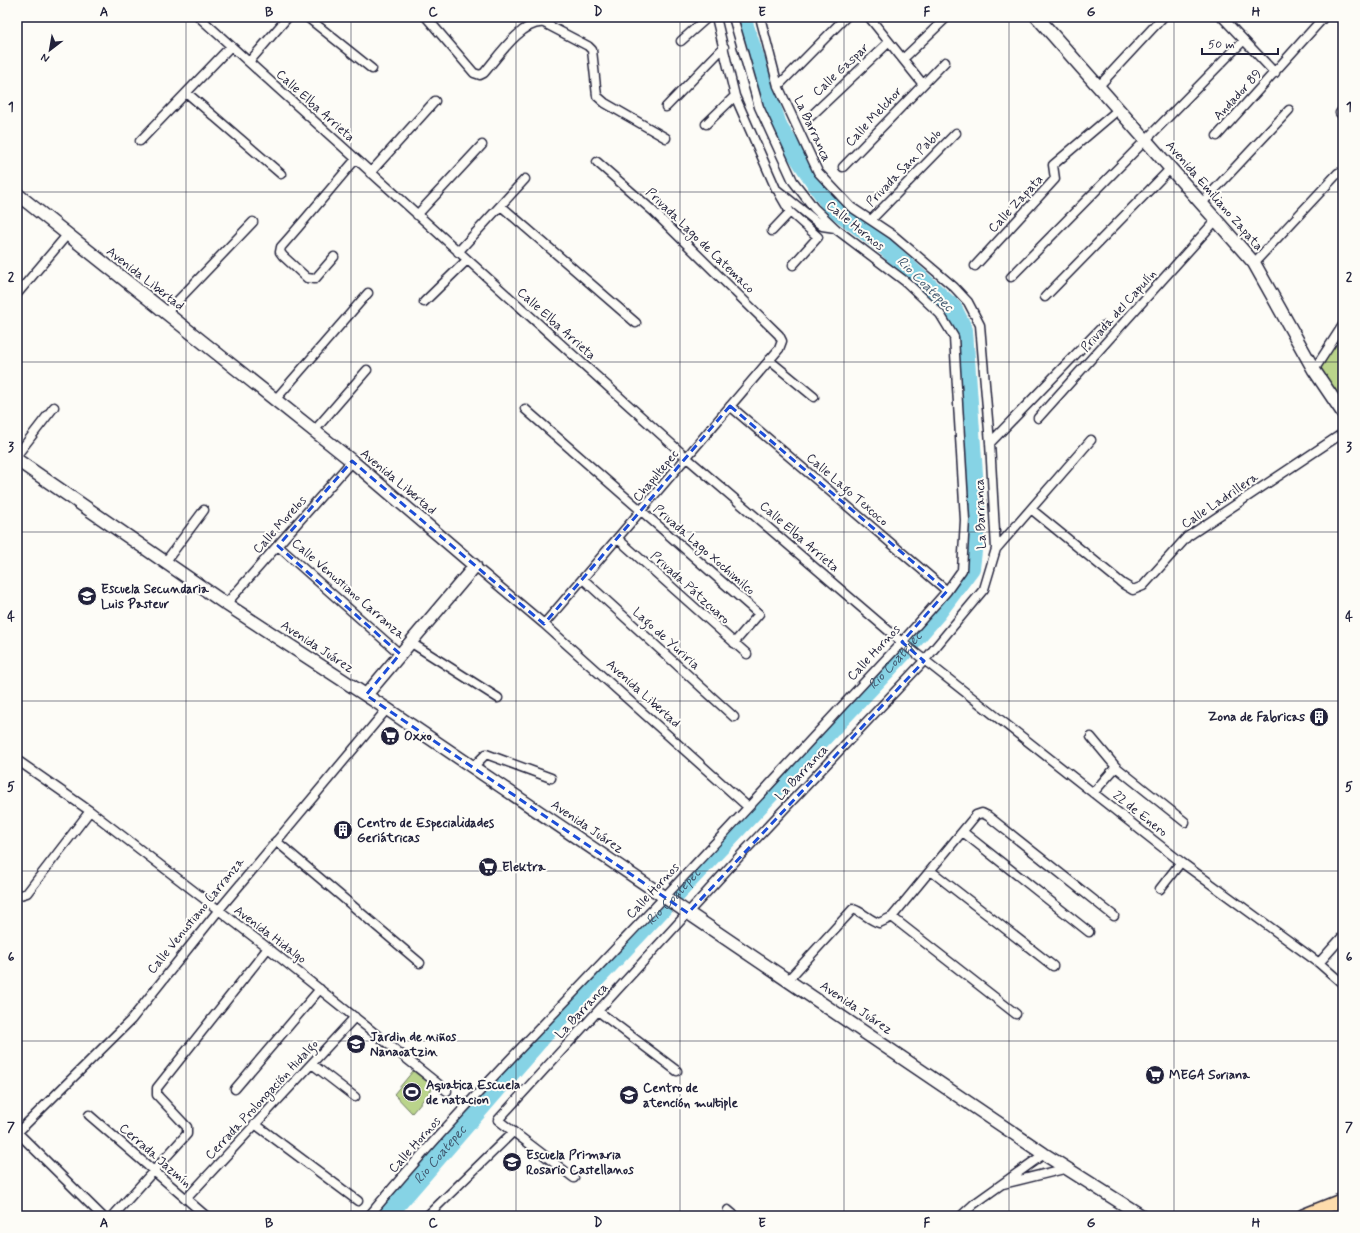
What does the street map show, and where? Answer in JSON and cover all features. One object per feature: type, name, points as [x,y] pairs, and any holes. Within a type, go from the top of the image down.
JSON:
[{"type":"main road","points":[[1303,1216],[1343,1200]]},
{"type":"street","name":"Calle Elba Arrieta","points":[[199,17],[687,458],[923,660]]},
{"type":"street","points":[[249,62],[288,17]]},
{"type":"street","points":[[307,17],[372,69]]},
{"type":"street","points":[[426,17],[474,73],[480,75],[484,73],[523,28],[538,22],[544,23],[588,46],[592,50],[597,96],[666,138]]},
{"type":"street","points":[[681,41],[708,17]]},
{"type":"street","points":[[716,17],[735,96],[776,189],[790,212],[818,237],[793,265]]},
{"type":"street","name":"Calle Hornos","points":[[369,1216],[418,1159],[666,898],[748,807],[903,643],[948,591],[962,570],[965,520],[954,337],[940,314],[906,282],[836,229],[814,208],[793,181],[759,107],[733,17]]},
{"type":"street","name":"La Barranca","points":[[513,1132],[498,1120],[598,1011],[684,910],[923,660],[984,589],[996,549],[990,443],[980,325],[968,302],[954,287],[893,235],[851,207],[818,172],[778,86],[760,17]]},
{"type":"street","points":[[778,86],[846,17]]},
{"type":"street","points":[[868,17],[922,84]]},
{"type":"street","points":[[902,59],[947,17]]},
{"type":"street","points":[[1098,87],[1163,17]]},
{"type":"street","points":[[1222,17],[1243,41],[1275,73]]},
{"type":"street","name":"Andador 89","points":[[1217,136],[1324,17]]},
{"type":"street","name":"Avenida Emiliano Zapata","points":[[1042,19],[1098,87],[1217,219],[1254,263],[1314,370],[1343,413]]},
{"type":"street","points":[[1011,278],[1243,41]]},
{"type":"street","name":"Calle Gaspar","points":[[811,116],[889,42]]},
{"type":"street","points":[[140,141],[231,46]]},
{"type":"street","points":[[666,107],[724,47]]},
{"type":"street","name":"Calle Melchor","points":[[843,167],[945,62]]},
{"type":"street","points":[[187,93],[281,174]]},
{"type":"street","points":[[706,124],[735,96]]},
{"type":"street","points":[[370,172],[435,101]]},
{"type":"street","name":"Calle Zapata","points":[[975,266],[1055,179],[1054,165],[1119,109]]},
{"type":"street","points":[[1202,203],[1289,110]]},
{"type":"street","name":"Privada San Pablo","points":[[871,220],[956,133]]},
{"type":"street","points":[[417,215],[482,145]]},
{"type":"street","points":[[334,257],[315,278],[312,279],[307,278],[280,252],[281,247],[322,201],[333,184],[356,159]]},
{"type":"street","name":"Privada Lago de Catemaco","points":[[597,162],[653,211],[779,335],[782,341]]},
{"type":"street","points":[[1045,297],[1171,168]]},
{"type":"street","points":[[1254,263],[1338,173]]},
{"type":"street","points":[[458,252],[525,179]]},
{"type":"street","points":[[776,189],[822,226],[836,229]]},
{"type":"street","name":"Avenida Libertad","points":[[17,194],[352,461],[544,624],[748,807]]},
{"type":"street","points":[[501,206],[636,323]]},
{"type":"street","points":[[772,231],[790,212]]},
{"type":"street","name":"Privada del Capulín","points":[[1038,418],[1217,219]]},
{"type":"street","points":[[166,313],[253,222]]},
{"type":"street","points":[[17,294],[67,235]]},
{"type":"street","points":[[424,302],[467,260]]},
{"type":"street","points":[[276,400],[368,292]]},
{"type":"street","points":[[1314,370],[1343,325]]},
{"type":"street","points":[[990,443],[1104,326]]},
{"type":"street","name":"Chapultepec","points":[[544,624],[770,360],[779,349],[782,341]]},
{"type":"street","points":[[770,360],[814,397]]},
{"type":"street","points":[[314,431],[367,370]]},
{"type":"street","name":"Calle Lago Texcoco","points":[[730,406],[948,591]]},
{"type":"street","points":[[17,455],[54,407]]},
{"type":"street","name":"Privada Lago Xochimilco","points":[[525,409],[759,614],[734,642]]},
{"type":"street","name":"Calle Ladrillera","points":[[1031,509],[1123,584],[1133,590],[1143,586],[1187,537],[1343,433]]},
{"type":"street","points":[[996,549],[1091,440]]},
{"type":"street","name":"Avenida Juárez","points":[[17,460],[166,561],[226,604],[366,695],[666,898],[789,979],[1044,1154],[1142,1216]]},
{"type":"street","name":"Calle Morelos","points":[[226,604],[352,461]]},
{"type":"street","points":[[166,561],[204,510]]},
{"type":"street","name":"Privada Pátzcuaro","points":[[618,539],[747,654]]},
{"type":"street","name":"Calle Venustiano Carranza","points":[[278,546],[400,654]]},
{"type":"street","name":"Calle Venustiano Carranza","points":[[366,695],[475,566]]},
{"type":"street","name":"Lago de Yuriria","points":[[583,579],[734,717]]},
{"type":"street","points":[[410,642],[498,698]]},
{"type":"street","name":"22 de Enero","points":[[923,660],[1181,862],[1319,963],[1343,984]]},
{"type":"street","name":"Calle Venustiano Carranza","points":[[17,1132],[131,1020],[218,911],[387,709]]},
{"type":"street","points":[[1091,737],[1116,767],[1185,822]]},
{"type":"street","points":[[473,767],[486,754],[551,778]]},
{"type":"street","name":"Avenida Hidalgo","points":[[17,760],[90,811],[268,948],[447,1091]]},
{"type":"street","points":[[1093,793],[1116,767]]},
{"type":"street","points":[[17,896],[27,893],[90,811]]},
{"type":"street","points":[[789,979],[853,909],[861,911],[874,922],[879,923],[892,917],[976,815],[982,813],[988,816],[1114,916]]},
{"type":"street","points":[[963,832],[1089,932]]},
{"type":"street","points":[[276,841],[420,963]]},
{"type":"street","points":[[1160,889],[1181,862]]},
{"type":"street","points":[[931,871],[1053,966]]},
{"type":"street","points":[[892,917],[1016,1014]]},
{"type":"street","points":[[1319,963],[1343,936]]},
{"type":"street","points":[[114,1216],[153,1170],[187,1134],[187,1127],[157,1095],[157,1088],[268,948]]},
{"type":"street","points":[[235,1089],[320,989]]},
{"type":"street","points":[[598,1011],[677,1071]]},
{"type":"street","name":"Cerrada Prolongación Hidalgo","points":[[186,1199],[355,1017]]},
{"type":"street","points":[[312,1064],[355,1096]]},
{"type":"street","name":"Cerrada Jazmín","points":[[89,1115],[206,1216]]},
{"type":"street","points":[[255,1124],[358,1201]]},
{"type":"street","points":[[17,1132],[102,1216]]},
{"type":"street","points":[[427,1216],[513,1132],[574,1178]]},
{"type":"street","points":[[961,1216],[998,1185],[1044,1154]]},
{"type":"street","points":[[998,1185],[1068,1168]]},
{"type":"street","points":[[728,1210],[735,1216]]},
{"type":"highlighted area","points":[[730,406],[947,591],[902,642],[924,661],[688,913],[366,695],[400,654],[278,546],[352,461],[544,624]]},
{"type":"green space","points":[[1343,330],[1343,410],[1320,366]]},
{"type":"green space","name":"Aquatica Escuela de natacion","points":[[413,1071],[434,1087],[412,1113],[394,1094]]},
{"type":"waterway","name":"Rio Coatepec","points":[[387,1216],[549,1029],[901,655],[939,611],[971,568],[977,518],[964,330],[953,308],[881,243],[830,205],[779,128],[742,17]]},
{"type":"place","name":"Escuela Secundaria Luis Pasteur","points":[[87,596]]},
{"type":"place","name":"Zona de Fabricas","points":[[1319,717]]},
{"type":"place","name":"Oxxo","points":[[390,736]]},
{"type":"place","name":"Centro de Especialidades Geriátricas","points":[[343,830]]},
{"type":"place","name":"Elektra","points":[[488,867]]},
{"type":"place","name":"Jardin de niños Nanaoatzin","points":[[356,1044]]},
{"type":"place","name":"MEGA Soriana","points":[[1155,1075]]},
{"type":"place","name":"Aquatica Escuela de natacion","points":[[412,1092]]},
{"type":"place","name":"Centro de atención multiple","points":[[629,1095]]},
{"type":"place","name":"Escuela Primaria Rosario Castellanos","points":[[512,1162]]}]
